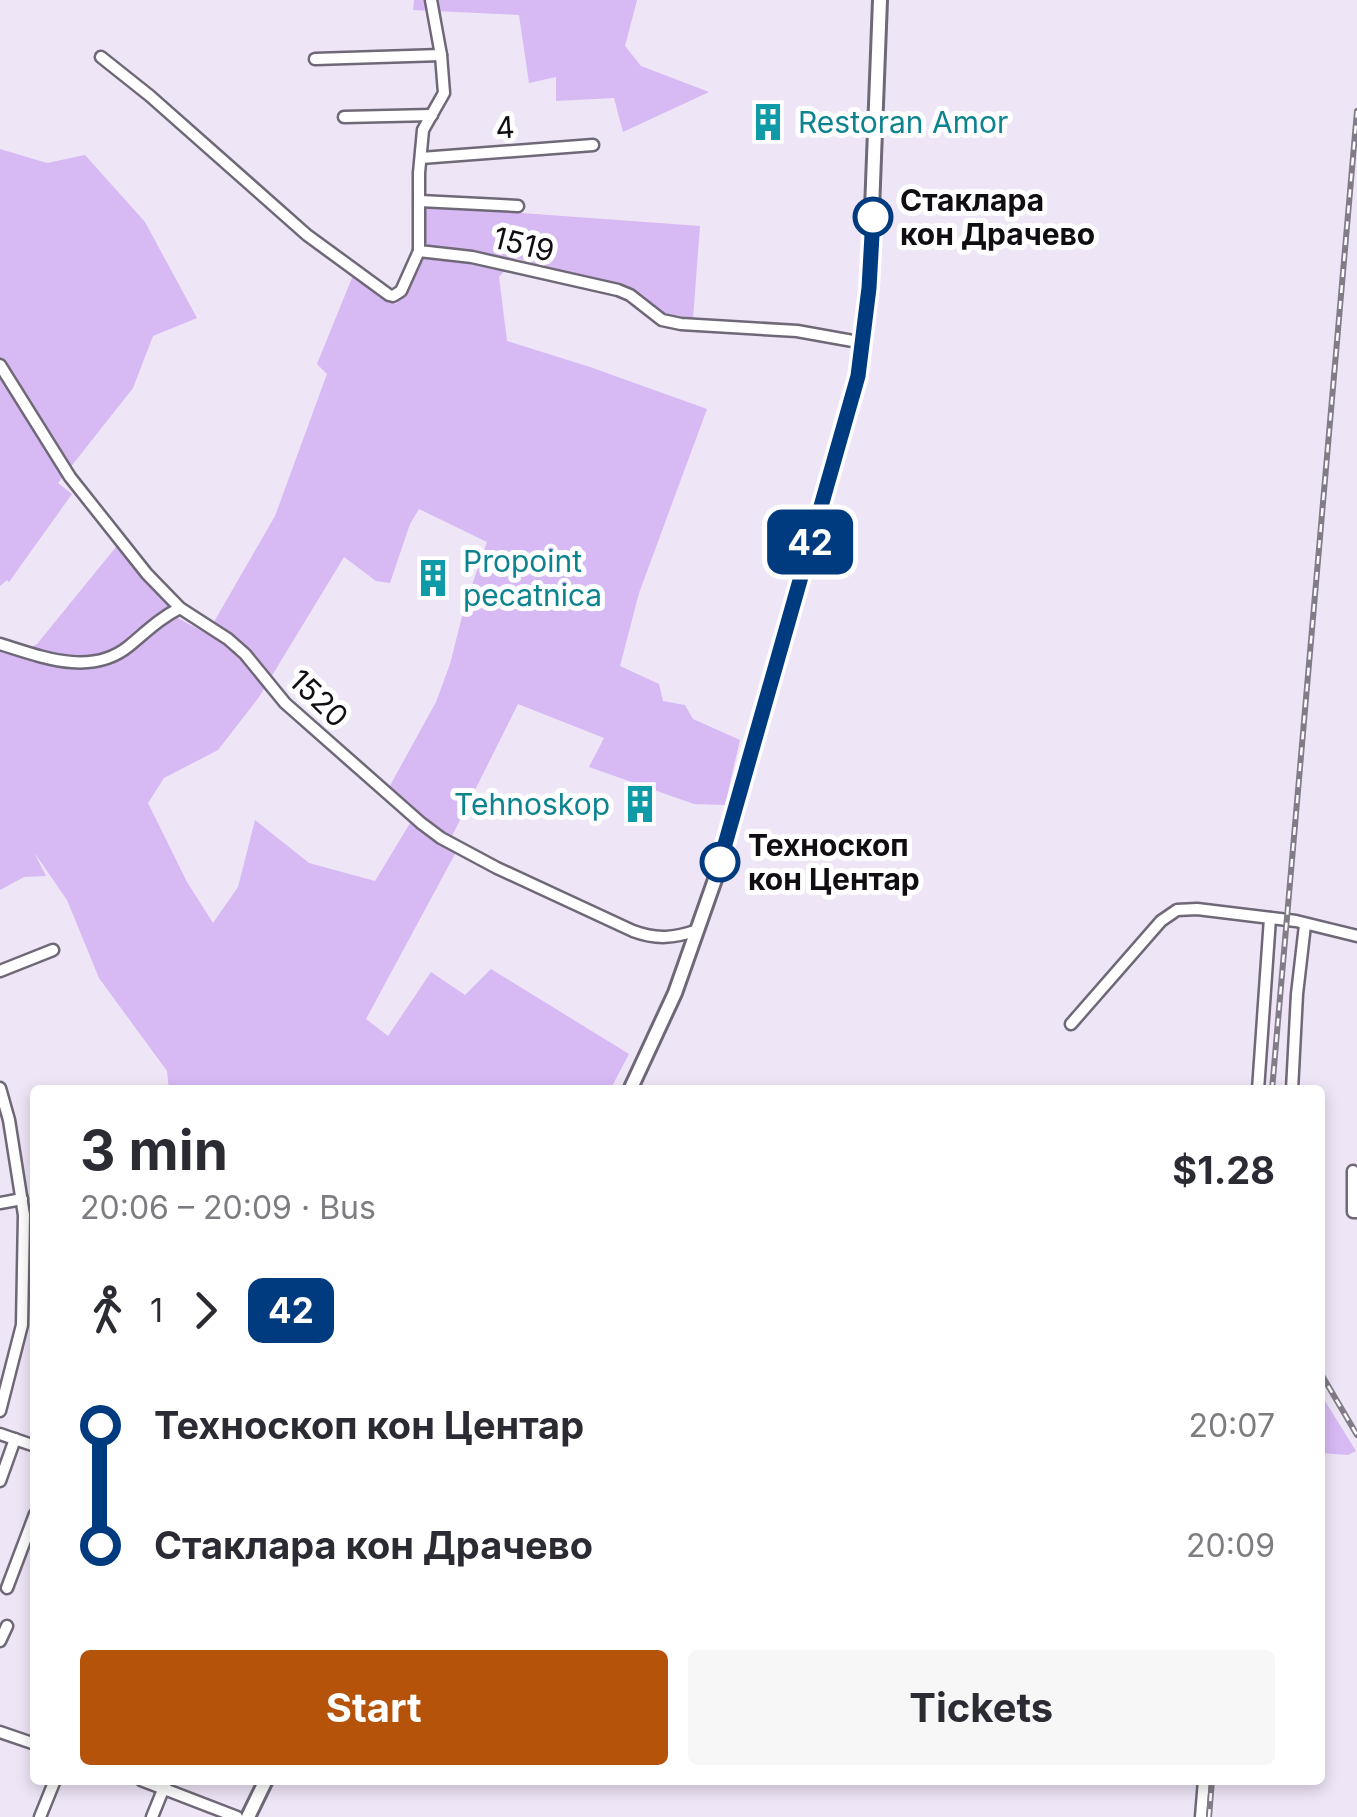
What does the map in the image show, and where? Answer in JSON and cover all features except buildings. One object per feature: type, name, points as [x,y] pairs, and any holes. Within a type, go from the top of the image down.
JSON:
[{"type":"main road","points":[[632,1085],[698,930],[858,376],[872,235],[880,0]]},
{"type":"main road","points":[[248,1817],[264,1785]]},
{"type":"street","points":[[102,57],[307,235],[394,296],[419,250],[423,130],[444,93],[431,0]]},
{"type":"street","points":[[316,58],[441,55]]},
{"type":"street","points":[[344,117],[432,115]]},
{"type":"street","name":"4","points":[[420,158],[593,145]]},
{"type":"street","points":[[420,201],[518,206]]},
{"type":"street","name":"1519","points":[[419,250],[472,256],[618,290],[662,320],[797,331],[864,342]]},
{"type":"street","name":"1520","points":[[0,365],[70,476],[147,574],[180,608],[228,639],[285,703],[441,838],[616,925],[649,937],[665,938],[698,930]]},
{"type":"street","points":[[0,644],[31,654],[92,663],[126,649],[154,623],[180,608]]},
{"type":"street","points":[[1072,1024],[1172,912],[1183,908],[1270,918],[1357,936]]},
{"type":"street","points":[[1258,1085],[1270,918]]},
{"type":"street","points":[[1292,1085],[1305,925]]},
{"type":"street","points":[[665,938],[678,946],[684,970]]},
{"type":"street","points":[[0,971],[53,950]]},
{"type":"street","points":[[0,1088],[9,1120],[6,1145],[24,1215],[22,1325],[0,1411]]},
{"type":"street","points":[[1353,1171],[1353,1212],[1357,1212]]},
{"type":"street","points":[[0,1204],[30,1192]]},
{"type":"street","points":[[22,1325],[30,1326]]},
{"type":"street","points":[[0,1434],[30,1444]]},
{"type":"street","points":[[0,1481],[15,1439]]},
{"type":"street","points":[[7,1588],[30,1527]]},
{"type":"street","points":[[0,1641],[7,1626]]},
{"type":"street","points":[[0,1732],[30,1742]]},
{"type":"street","points":[[40,1817],[53,1785]]},
{"type":"street","points":[[152,1817],[166,1785]]},
{"type":"street","points":[[168,1785],[237,1817]]},
{"type":"street","points":[[1201,1817],[1204,1785]]},
{"type":"shaded area","points":[[414,0],[637,0],[625,46],[641,66],[709,92],[623,132],[614,98],[556,101],[556,77],[529,83],[519,15],[413,10]]},
{"type":"shaded area","points":[[0,149],[47,163],[85,155],[145,222],[197,318],[153,336],[133,388],[58,483],[72,494],[9,582],[0,586]]},
{"type":"shaded area","points":[[426,206],[700,226],[693,318],[661,313],[606,284],[515,258],[499,277],[507,341],[707,409],[639,593],[620,666],[659,684],[663,701],[685,705],[693,719],[740,740],[725,805],[694,804],[589,767],[604,738],[518,704],[450,840],[455,854],[366,1019],[388,1036],[431,972],[465,995],[491,969],[629,1054],[613,1085],[168,1085],[167,1071],[99,978],[67,900],[34,852],[46,876],[24,877],[0,890],[0,651],[15,656],[37,644],[116,547],[133,552],[176,602],[176,617],[207,634],[275,516],[327,374],[317,364],[354,273],[396,304],[407,287]],"holes":[[[419,509],[487,542],[436,702],[386,793],[415,815],[375,881],[309,863],[255,820],[238,887],[213,923],[187,882],[148,803],[164,778],[218,750],[259,697],[344,557],[376,581],[390,583]]]},
{"type":"shaded area","points":[[1325,1401],[1356,1451],[1348,1455],[1325,1453]]},
{"type":"railway","points":[[1272,1085],[1357,111]]},
{"type":"railway","points":[[1325,1381],[1357,1435]]},
{"type":"railway","points":[[1209,1817],[1212,1785]]},
{"type":"bus line","name":"42","points":[[720,862],[858,376],[873,217]]},
{"type":"place","name":"Restoran Amor","points":[[768,122]]},
{"type":"place","name":"Стаклара кон Драчево","points":[[873,217]]},
{"type":"place","name":"Propoint pecatnica","points":[[433,578]]},
{"type":"place","name":"Tehnoskop","points":[[640,804]]},
{"type":"place","name":"Техноскоп кон Центар","points":[[720,862]]}]
